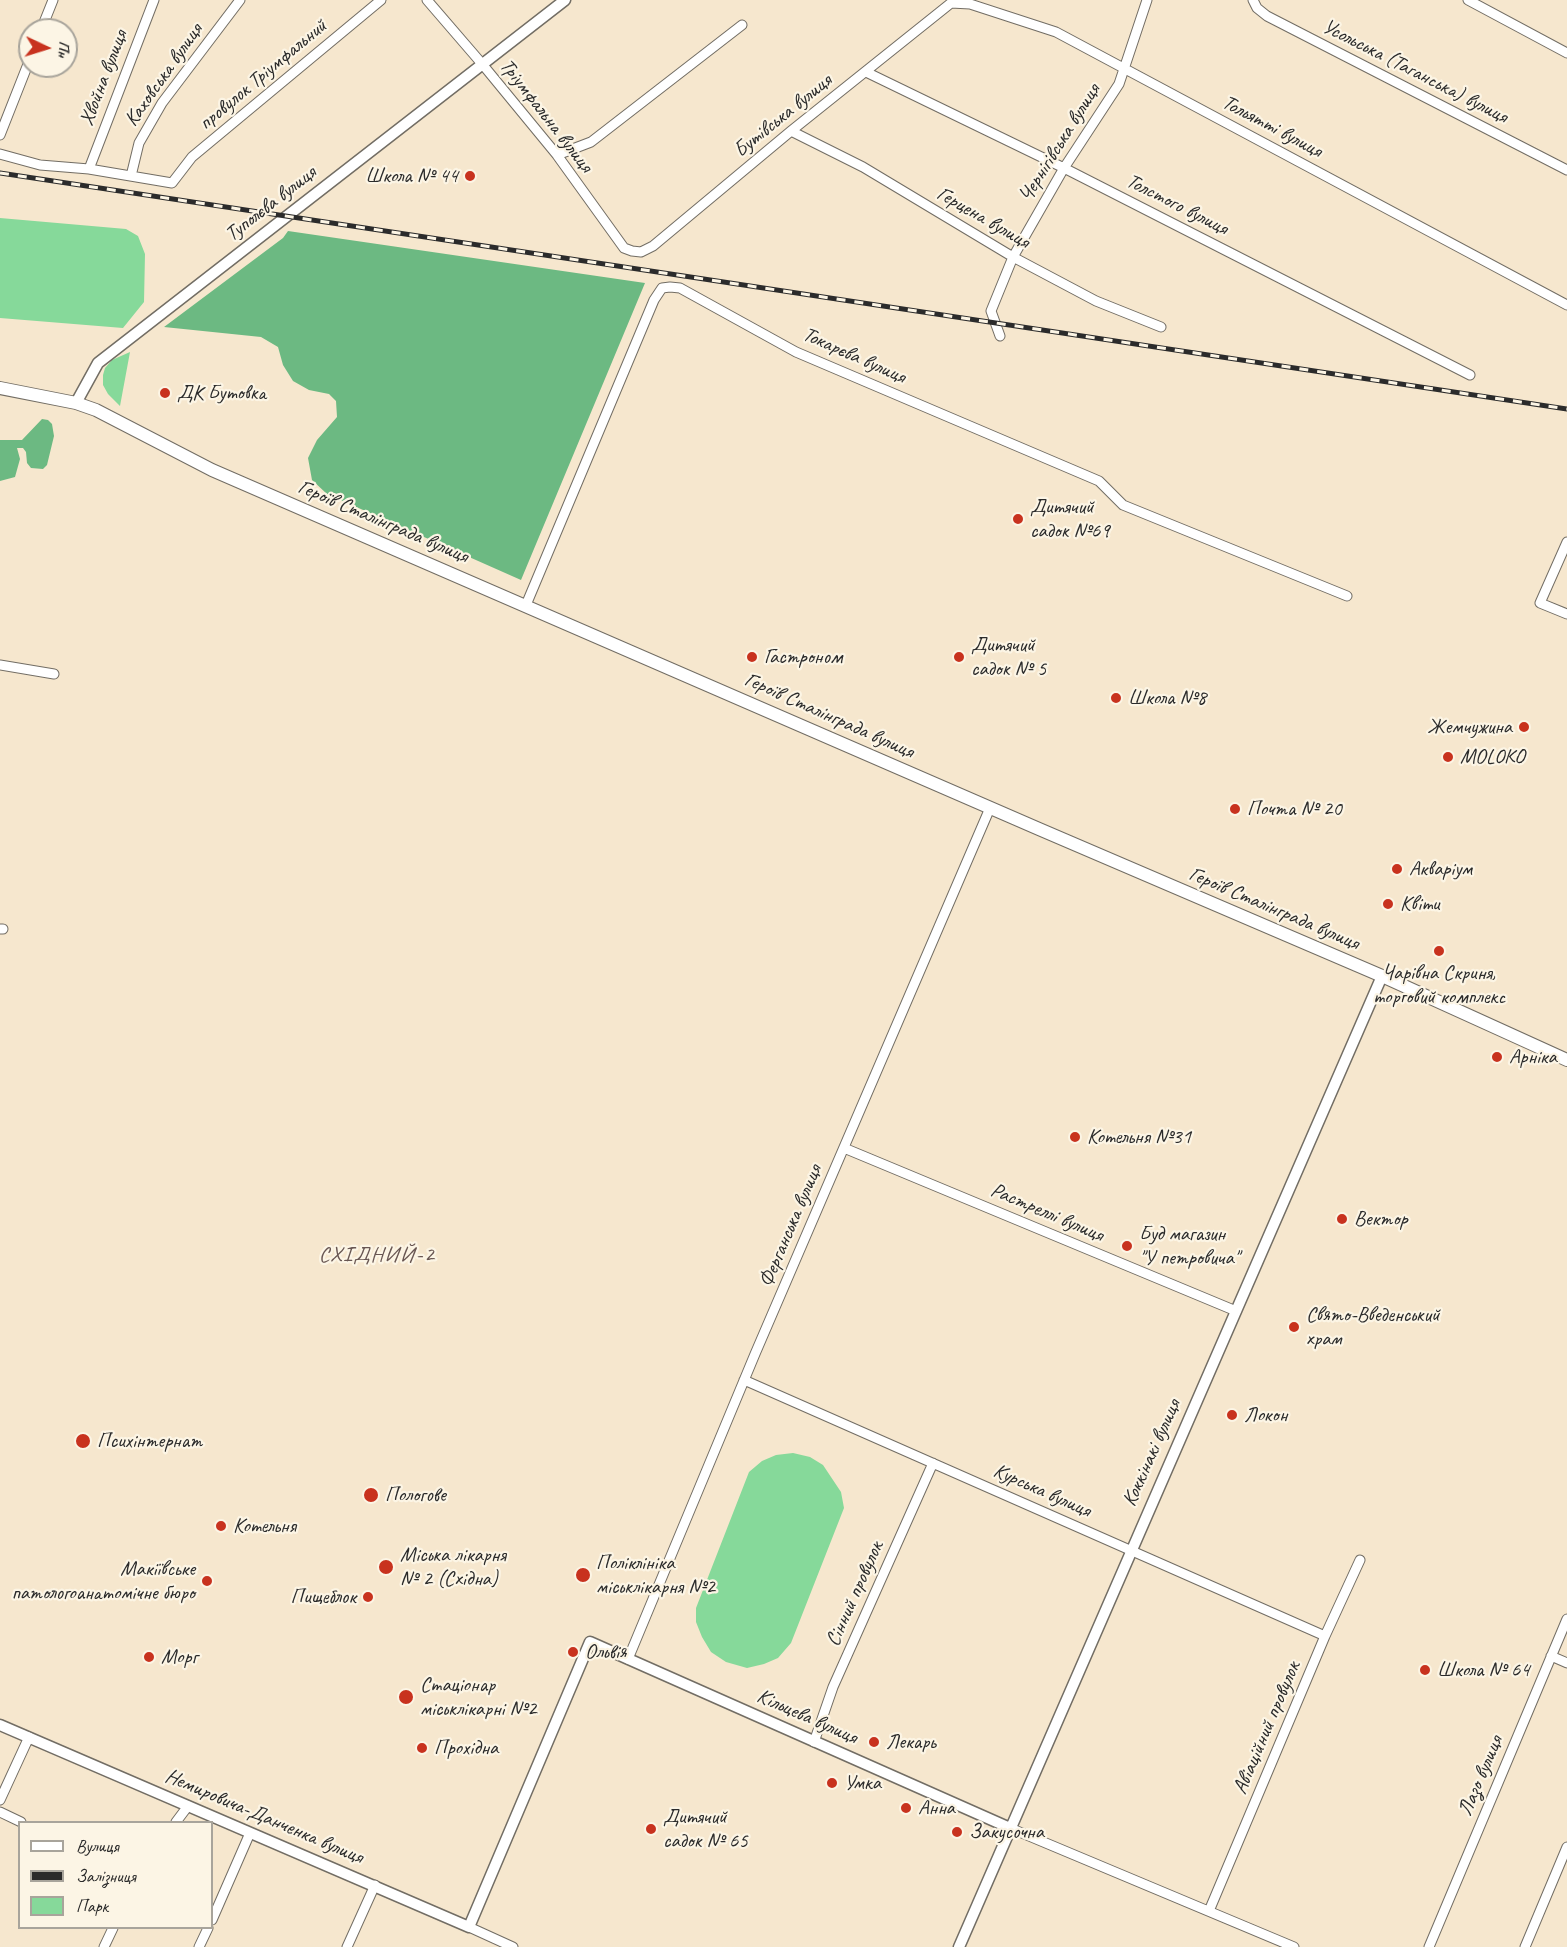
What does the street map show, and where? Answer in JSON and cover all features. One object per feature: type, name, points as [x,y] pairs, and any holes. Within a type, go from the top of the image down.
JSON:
[{"type":"main road","points":[[0,388],[76,403]]},
{"type":"main road","name":"Героїв Сталінграда вулиця","points":[[76,403],[96,410],[212,470],[990,808],[1382,975],[1567,1060]]},
{"type":"street","points":[[46,18],[53,0]]},
{"type":"street","name":"Хвойна вулиця","points":[[89,169],[154,0]]},
{"type":"street","name":"Каховська вулиця","points":[[131,176],[139,143],[162,104],[240,0]]},
{"type":"street","name":"провулок Тріумфальний","points":[[131,176],[172,183],[192,157],[381,0]]},
{"type":"street","name":"Тріумфальна вулиця","points":[[427,0],[557,155],[624,248],[636,252]]},
{"type":"street","name":"Туполєва вулиця","points":[[76,403],[98,363],[566,0]]},
{"type":"street","name":"Чернігівська вулиця","points":[[1000,336],[991,311],[1013,256],[1064,168],[1119,84],[1147,0]]},
{"type":"street","name":"Усольська (Таганська) вулиця","points":[[1254,0],[1257,8],[1266,16],[1567,170]]},
{"type":"street","points":[[1468,0],[1567,53]]},
{"type":"street","name":"Тольятті вулиця","points":[[951,3],[970,4],[1056,32],[1567,305]]},
{"type":"street","name":"Бутівська вулиця","points":[[636,252],[653,246],[791,131],[951,3]]},
{"type":"street","points":[[557,155],[591,142],[742,25]]},
{"type":"street","name":"Толстого вулиця","points":[[866,72],[1064,168],[1470,375]]},
{"type":"street","points":[[0,135],[22,78]]},
{"type":"street","name":"Герцена вулиця","points":[[791,131],[863,167],[1013,256],[1096,301],[1161,327]]},
{"type":"street","points":[[0,154],[40,165],[89,169],[131,176]]},
{"type":"street","name":"Токарєва вулиця","points":[[526,605],[654,300],[662,288],[670,287],[680,288],[796,352],[1099,481],[1123,505],[1347,596]]},
{"type":"street","points":[[1567,542],[1540,603],[1567,614]]},
{"type":"street","points":[[0,665],[54,674]]},
{"type":"street","name":"Ферганська вулиця","points":[[628,1659],[744,1380],[990,808]]},
{"type":"street","name":"Коккінакі вулиця","points":[[959,1947],[1382,975]]},
{"type":"street","name":"Растреллі вулиця","points":[[844,1148],[1236,1311]]},
{"type":"street","name":"Курська вулиця","points":[[744,1380],[1325,1636]]},
{"type":"street","name":"Сінний провулок","points":[[814,1742],[833,1687],[933,1463]]},
{"type":"street","name":"Авіаційний провулок","points":[[1209,1911],[1325,1636],[1360,1560]]},
{"type":"street","name":"Лазо вулиця","points":[[1429,1947],[1567,1619]]},
{"type":"street","name":"Кільцева вулиця","points":[[469,1927],[590,1642],[1010,1828],[1294,1947]]},
{"type":"street","points":[[1551,1656],[1567,1663]]},
{"type":"street","name":"Немировича-Данченка вулиця","points":[[0,1725],[513,1947]]},
{"type":"street","points":[[0,1800],[29,1737]]},
{"type":"street","points":[[177,1821],[188,1806]]},
{"type":"street","points":[[0,1812],[19,1821]]},
{"type":"street","points":[[213,1918],[250,1833]]},
{"type":"street","points":[[1525,1947],[1567,1848]]},
{"type":"street","points":[[347,1947],[375,1886]]},
{"type":"street","points":[[104,1947],[113,1929]]},
{"type":"street","points":[[199,1947],[208,1929]]},
{"type":"green space","points":[[0,218],[126,229],[138,236],[145,254],[144,302],[123,328],[0,318]]},
{"type":"green space","points":[[288,231],[645,283],[521,580],[327,494],[312,480],[308,458],[317,440],[337,417],[336,401],[329,394],[309,390],[293,381],[283,365],[278,347],[261,337],[164,327],[283,238]]},
{"type":"green space","points":[[130,352],[120,406],[103,385],[103,375],[105,368],[112,360]]},
{"type":"green space","points":[[42,419],[52,424],[54,436],[47,465],[43,469],[31,468],[27,463],[26,452],[23,448],[17,448],[20,459],[15,477],[0,481],[0,440],[22,440]]},
{"type":"green space","points":[[793,1453],[810,1457],[823,1465],[841,1492],[844,1508],[791,1643],[778,1658],[747,1668],[726,1662],[711,1652],[696,1622],[696,1608],[749,1472],[762,1461],[776,1455]]},
{"type":"railway","points":[[0,173],[1567,409]]},
{"type":"place","name":"Школа № 44","points":[[470,176]]},
{"type":"place","name":"ДК Бутовка","points":[[165,393]]},
{"type":"place","name":"Дитячий садок №69","points":[[1018,519]]},
{"type":"place","name":"Гастроном","points":[[752,657]]},
{"type":"place","name":"Дитячий садок № 5","points":[[959,657]]},
{"type":"place","name":"Школа №8","points":[[1116,698]]},
{"type":"place","name":"Жемчужина","points":[[1524,727]]},
{"type":"place","name":"MOLOKO","points":[[1448,757]]},
{"type":"place","name":"Почта № 20","points":[[1235,809]]},
{"type":"place","name":"Акваріум","points":[[1397,869]]},
{"type":"place","name":"Квіти","points":[[1388,904]]},
{"type":"place","name":"Чарівна Скриня, торговий комплекс","points":[[1439,951]]},
{"type":"place","name":"Арніка","points":[[1497,1057]]},
{"type":"place","name":"Котельня №31","points":[[1075,1137]]},
{"type":"place","name":"Вектор","points":[[1342,1219]]},
{"type":"place","name":"Буд магазин \"У петровича\"","points":[[1127,1246]]},
{"type":"place","name":"Свято-Введенський храм","points":[[1294,1327]]},
{"type":"place","name":"Локон","points":[[1232,1415]]},
{"type":"place","name":"Психінтернат","points":[[83,1441]]},
{"type":"place","name":"Пологове","points":[[371,1495]]},
{"type":"place","name":"Котельня","points":[[221,1526]]},
{"type":"place","name":"Міська лікарня № 2 (Східна)","points":[[386,1567]]},
{"type":"place","name":"Поліклініка міськлікарня №2","points":[[583,1575]]},
{"type":"place","name":"Макіївське патологоанатомічне бюро","points":[[207,1581]]},
{"type":"place","name":"Пищеблок","points":[[368,1597]]},
{"type":"place","name":"Ольвія","points":[[573,1652]]},
{"type":"place","name":"Морг","points":[[149,1657]]},
{"type":"place","name":"Школа № 64","points":[[1425,1670]]},
{"type":"place","name":"Стаціонар міськлікарні №2","points":[[406,1697]]},
{"type":"place","name":"Лекарь","points":[[874,1742]]},
{"type":"place","name":"Прохідна","points":[[422,1748]]},
{"type":"place","name":"Умка","points":[[832,1783]]},
{"type":"place","name":"Анна","points":[[906,1808]]},
{"type":"place","name":"Дитячий садок № 65","points":[[651,1829]]},
{"type":"place","name":"Закусочна","points":[[957,1832]]},
{"type":"district","name":"СХІДНИЙ-2","points":[[377,1255]]}]
